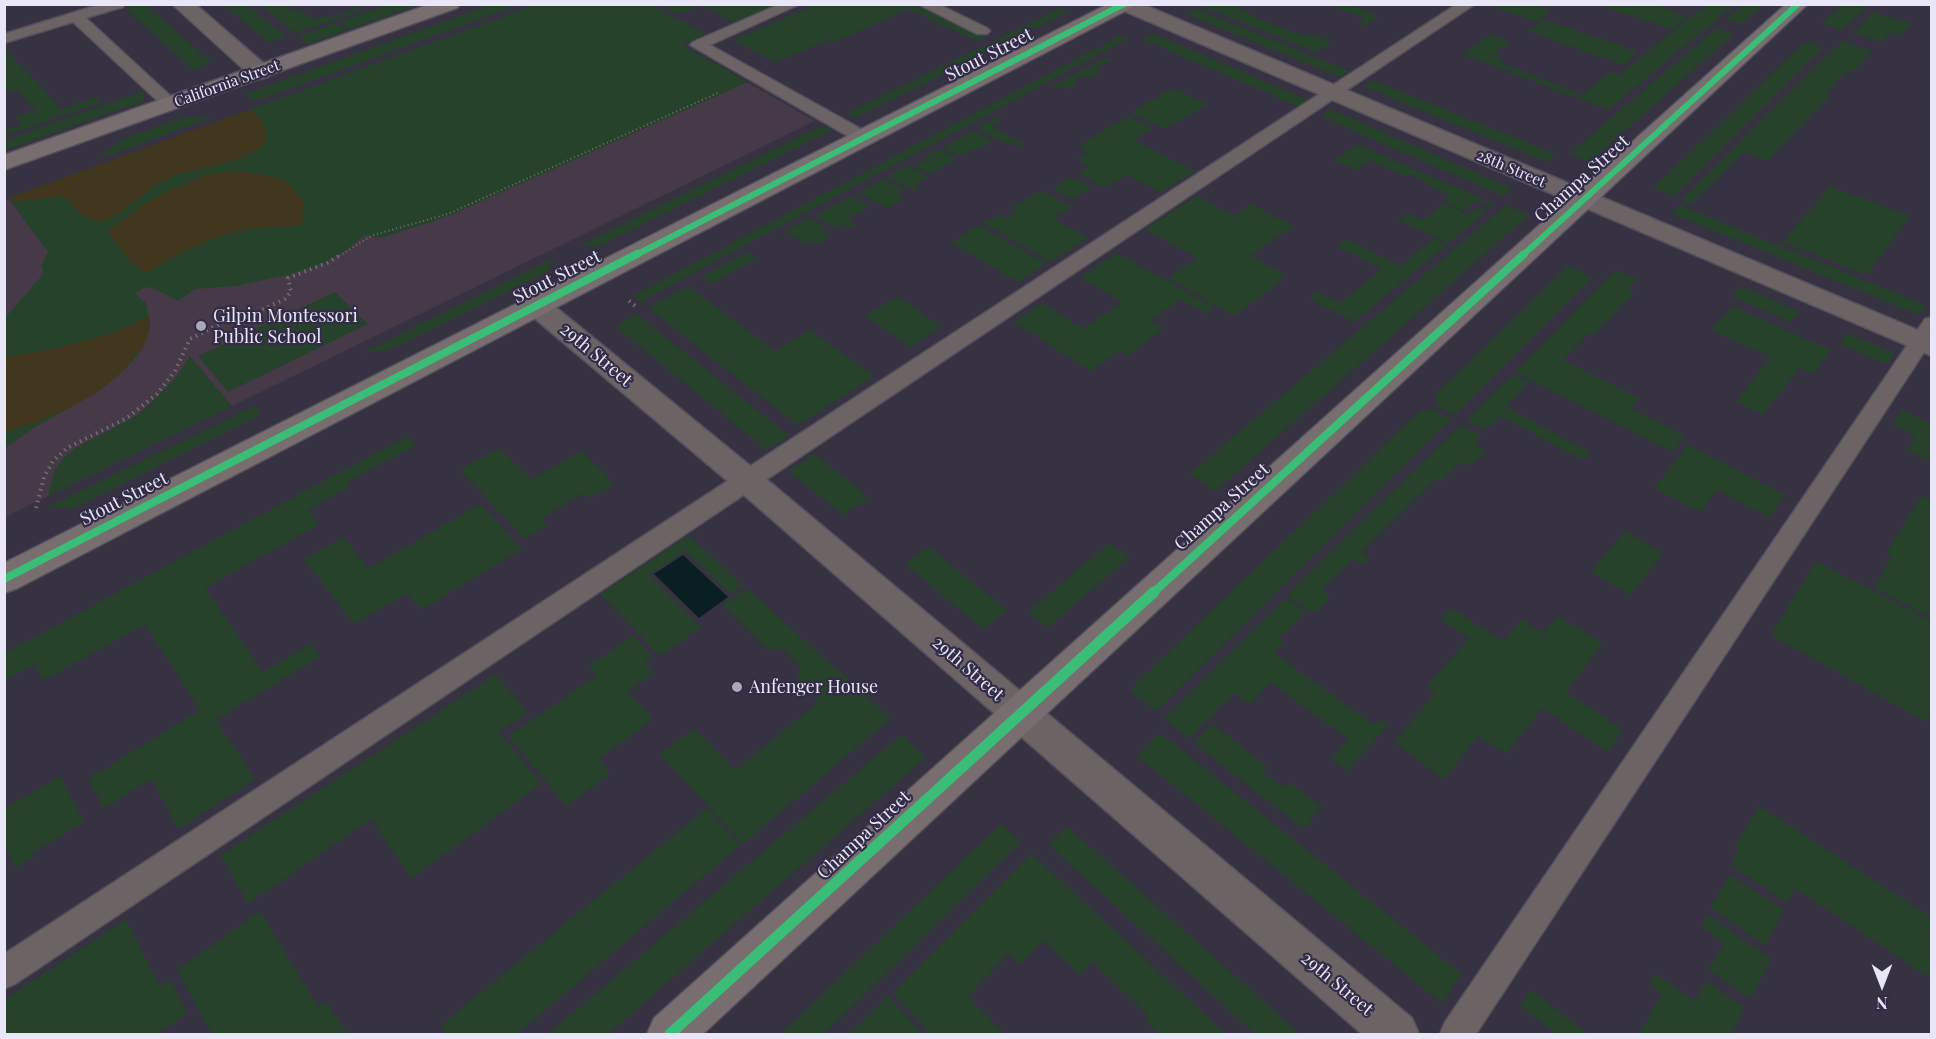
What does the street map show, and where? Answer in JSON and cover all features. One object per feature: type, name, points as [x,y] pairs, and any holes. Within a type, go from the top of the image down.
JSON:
[{"type":"main road","name":"California Street","points":[[4,164],[450,4]]},
{"type":"main road","name":"Champa Street","points":[[670,1035],[1798,4]]},
{"type":"main road","name":"Stout Street","points":[[4,579],[1124,5]]},
{"type":"street","points":[[182,4],[260,72]]},
{"type":"street","name":"28th Street","points":[[1124,5],[1584,200],[1927,338]]},
{"type":"street","name":"29th Street","points":[[537,306],[748,481],[1396,1035]]},
{"type":"lane","points":[[4,39],[118,4]]},
{"type":"lane","points":[[793,4],[698,45],[864,138]]},
{"type":"lane","points":[[925,4],[982,31]]},
{"type":"lane","points":[[4,973],[1468,4]]},
{"type":"lane","points":[[76,17],[170,104]]},
{"type":"lane","points":[[1457,1035],[1927,338]]},
{"type":"path","points":[[36,508],[44,477],[53,461],[67,448],[127,418],[157,394],[179,363],[190,339],[226,321],[257,312],[285,299],[291,292],[288,278],[327,263],[374,235],[417,225],[448,214],[728,88]]},
{"type":"shaded area","name":"Gilpin Montessori Public School","points":[[535,5],[652,5],[705,34],[682,45],[815,121],[5,517],[5,200]]},
{"type":"shaded area","points":[[683,555],[728,597],[699,618],[654,574]]},
{"type":"green space","points":[[390,4],[419,5],[350,29],[340,22]]},
{"type":"green space","points":[[492,4],[519,5],[254,102],[245,94]]},
{"type":"green space","points":[[665,4],[778,5],[734,23],[702,5],[678,14],[663,5]]},
{"type":"green space","points":[[817,4],[915,5],[985,37],[977,41],[908,9],[833,43],[827,40],[776,63],[734,40]]},
{"type":"green space","points":[[146,5],[212,63],[193,70],[124,7]]},
{"type":"green space","points":[[223,5],[247,5],[286,36],[269,42]]},
{"type":"green space","points":[[260,5],[286,5],[297,13],[303,11],[313,20],[324,16],[327,18],[360,7],[364,10],[295,33]]},
{"type":"green space","name":"Gilpin Montessori Public School","points":[[535,5],[652,5],[705,34],[682,45],[748,82],[451,215],[381,238],[365,235],[347,250],[324,263],[292,274],[236,286],[195,289],[178,301],[155,289],[145,287],[135,294],[146,303],[150,327],[146,342],[138,355],[99,391],[37,426],[5,448],[5,318],[44,273],[41,265],[48,252],[8,198]]},
{"type":"green space","points":[[1241,5],[1237,7],[1273,25],[1305,36],[1311,33],[1333,42],[1315,52],[1201,6]]},
{"type":"green space","points":[[1330,5],[1350,5],[1380,16],[1363,26],[1356,24],[1365,18]]},
{"type":"green space","points":[[1488,5],[1534,5],[1551,11],[1537,22]]},
{"type":"green space","points":[[1598,5],[1653,5],[1689,16],[1672,29]]},
{"type":"green space","points":[[1706,5],[1734,5],[1608,110],[1578,98],[1610,72],[1619,75]]},
{"type":"green space","points":[[1743,5],[1763,5],[1741,24],[1726,19]]},
{"type":"green space","points":[[1841,5],[1869,5],[1842,30],[1821,24]]},
{"type":"green space","points":[[1060,8],[1068,12],[855,118],[847,113]]},
{"type":"green space","points":[[1196,9],[1349,71],[1339,77],[1186,14]]},
{"type":"green space","points":[[1873,12],[1912,24],[1902,35],[1892,32],[1881,42],[1853,33]]},
{"type":"green space","points":[[1544,20],[1639,52],[1624,65],[1528,31]]},
{"type":"green space","points":[[337,23],[346,30],[308,44],[298,36]]},
{"type":"green space","points":[[1716,28],[1734,34],[1589,162],[1569,154]]},
{"type":"green space","points":[[1152,33],[1311,101],[1301,108],[1142,39]]},
{"type":"green space","points":[[1491,34],[1511,42],[1493,54],[1504,59],[1500,63],[1579,93],[1574,97],[1462,54]]},
{"type":"green space","points":[[1121,35],[1128,39],[640,302],[633,296]]},
{"type":"green space","points":[[1842,41],[1873,51],[1852,72],[1847,71],[1825,93],[1831,95],[1768,160],[1744,152],[1691,204],[1681,200]]},
{"type":"green space","points":[[1805,42],[1824,47],[1674,196],[1653,188]]},
{"type":"green space","points":[[5,49],[59,105],[56,107],[58,110],[96,97],[101,102],[5,136],[5,131],[21,125],[15,117],[33,111],[38,113],[16,89],[5,93]]},
{"type":"green space","points":[[1107,57],[1112,60],[1093,69],[1101,73],[1090,79],[1084,76],[1072,82],[1077,86],[1070,89],[1064,86],[1059,89],[1052,86]]},
{"type":"green space","points":[[1373,80],[1556,154],[1546,162],[1363,86]]},
{"type":"green space","points":[[1173,88],[1208,104],[1165,129],[1131,112]]},
{"type":"green space","points":[[144,91],[144,101],[5,150],[5,140]]},
{"type":"green space","points":[[1330,109],[1512,188],[1503,196],[1320,116]]},
{"type":"green space","points":[[1128,116],[1153,128],[1133,140],[1195,171],[1161,192],[1126,175],[1105,187],[1078,173],[1089,166],[1077,159],[1087,153],[1079,149],[1084,146],[1081,144]]},
{"type":"green space","points":[[214,117],[99,159],[120,140],[180,118]]},
{"type":"green space","points":[[996,117],[1002,120],[991,127],[1024,144],[1019,147],[1010,143],[1006,144],[976,128]]},
{"type":"green space","points":[[823,125],[831,130],[598,247],[580,245]]},
{"type":"green space","points":[[972,131],[992,142],[959,156],[943,147]]},
{"type":"green space","points":[[1357,144],[1493,204],[1490,207],[1477,200],[1464,211],[1444,202],[1451,196],[1410,174],[1406,177],[1370,160],[1356,170],[1334,160]]},
{"type":"green space","points":[[938,149],[956,159],[929,174],[914,166],[929,159],[925,156]]},
{"type":"green space","points":[[907,165],[928,177],[914,185],[919,189],[916,191],[886,177]]},
{"type":"green space","points":[[1072,177],[1092,187],[1072,200],[1052,188]]},
{"type":"green space","points":[[883,179],[904,190],[897,194],[904,198],[888,208],[858,193]]},
{"type":"green space","points":[[1830,186],[1910,216],[1866,275],[1783,242]]},
{"type":"green space","points":[[1041,190],[1071,207],[1053,218],[1088,238],[1050,262],[984,223],[1000,214],[1007,219],[1017,212],[1011,208]]},
{"type":"green space","points":[[852,196],[870,207],[848,219],[857,224],[849,229],[841,224],[834,228],[815,216]]},
{"type":"green space","points":[[1196,196],[1234,216],[1251,204],[1293,226],[1250,256],[1284,274],[1279,278],[1283,280],[1235,316],[1168,278],[1197,258],[1145,229]]},
{"type":"green space","points":[[1443,204],[1468,215],[1478,208],[1487,212],[1448,243],[1398,220],[1407,213],[1423,220]]},
{"type":"green space","points":[[1506,205],[1529,215],[1215,491],[1190,474]]},
{"type":"green space","points":[[1680,205],[1925,305],[1918,315],[1671,213]]},
{"type":"green space","points":[[809,218],[828,230],[822,234],[828,238],[817,244],[812,241],[806,245],[786,231]]},
{"type":"green space","points":[[979,225],[1046,264],[1018,282],[951,242]]},
{"type":"green space","points":[[1434,238],[1447,245],[1354,322],[1309,298],[1318,292],[1340,303],[1382,269],[1337,246],[1346,239],[1400,266]]},
{"type":"green space","points":[[747,252],[756,259],[712,284],[701,277]]},
{"type":"green space","points":[[1117,253],[1215,308],[1207,314],[1181,299],[1151,320],[1164,328],[1127,356],[1119,351],[1091,371],[1014,322],[1042,303],[1083,329],[1122,302],[1080,277]]},
{"type":"green space","points":[[554,258],[549,271],[390,350],[362,353]]},
{"type":"green space","points":[[1568,266],[1593,277],[1455,415],[1435,405],[1439,401],[1433,397]]},
{"type":"green space","points":[[1616,270],[1637,280],[1628,288],[1635,292],[1593,335],[1589,333],[1563,360],[1639,398],[1630,408],[1685,436],[1672,452],[1515,372]]},
{"type":"green space","points":[[688,286],[775,351],[810,330],[874,376],[798,425],[648,308]]},
{"type":"green space","points":[[1741,286],[1799,312],[1790,322],[1732,296]]},
{"type":"green space","points":[[335,292],[368,324],[228,392],[198,356]]},
{"type":"green space","points":[[898,296],[942,327],[910,347],[865,316]]},
{"type":"green space","points":[[1733,306],[1831,350],[1813,374],[1800,368],[1763,414],[1736,402],[1771,357],[1711,330]]},
{"type":"green space","points":[[636,314],[789,436],[767,450],[615,326]]},
{"type":"green space","points":[[1848,333],[1895,353],[1887,364],[1839,344]]},
{"type":"green space","points":[[190,356],[232,406],[48,496],[54,471],[63,459],[75,448],[139,414],[175,379]]},
{"type":"green space","points":[[1513,374],[1529,382],[1505,407],[1590,452],[1583,460],[1501,416],[1485,430],[1467,420]]},
{"type":"green space","points":[[254,406],[262,414],[72,509],[48,507]]},
{"type":"green space","points":[[1422,409],[1428,412],[1432,409],[1451,419],[1156,711],[1129,690]]},
{"type":"green space","points":[[1902,410],[1931,424],[1931,461],[1907,450],[1916,436],[1892,424]]},
{"type":"green space","points":[[1461,425],[1482,436],[1475,444],[1487,451],[1471,466],[1461,461],[1441,481],[1436,479],[1362,552],[1369,558],[1362,565],[1352,559],[1322,590],[1331,597],[1314,614],[1287,595]]},
{"type":"green space","points":[[407,436],[416,445],[346,483],[349,487],[307,510],[319,524],[205,588],[263,672],[311,644],[320,656],[216,720],[255,779],[179,829],[151,779],[104,808],[88,779],[200,710],[145,624],[44,680],[35,664],[5,680],[5,653]]},
{"type":"green space","points":[[1688,445],[1785,495],[1769,517],[1717,490],[1700,512],[1654,488]]},
{"type":"green space","points":[[499,448],[532,480],[581,451],[615,483],[590,499],[583,493],[542,518],[547,525],[525,539],[460,470]]},
{"type":"green space","points":[[814,454],[869,497],[844,515],[788,471]]},
{"type":"green space","points":[[1922,496],[1931,500],[1931,618],[1874,587],[1892,557],[1886,553]]},
{"type":"green space","points":[[480,504],[522,549],[421,610],[407,593],[354,624],[303,559],[343,537],[368,569]]},
{"type":"green space","points":[[1625,531],[1663,553],[1631,595],[1591,572]]},
{"type":"green space","points":[[689,535],[743,585],[730,594],[685,551],[649,575],[701,627],[660,656],[600,594]]},
{"type":"green space","points":[[1109,543],[1130,557],[1048,627],[1028,612]]},
{"type":"green space","points":[[929,547],[1007,610],[983,629],[905,564]]},
{"type":"green space","points":[[1816,561],[1931,621],[1931,711],[1926,722],[1771,635]]},
{"type":"green space","points":[[746,588],[891,718],[743,844],[660,754],[694,728],[735,770],[819,702],[798,682],[799,665],[784,650],[768,649],[722,605]]},
{"type":"green space","points":[[1286,598],[1306,612],[1279,638],[1284,642],[1274,653],[1374,725],[1381,720],[1388,725],[1347,771],[1331,759],[1348,739],[1271,682],[1250,704],[1234,693],[1189,738],[1164,719]]},
{"type":"green space","points":[[1451,608],[1503,641],[1521,619],[1543,633],[1558,616],[1603,643],[1566,692],[1623,730],[1608,752],[1542,708],[1506,754],[1478,736],[1444,779],[1394,742],[1435,693],[1426,687],[1469,638],[1440,619]]},
{"type":"green space","points":[[633,635],[652,656],[644,662],[654,672],[628,692],[653,719],[598,759],[610,774],[566,806],[509,736],[596,676],[588,666]]},
{"type":"green space","points":[[496,674],[527,712],[499,732],[541,784],[411,878],[371,819],[248,904],[221,855]]},
{"type":"green space","points":[[1212,724],[1268,767],[1263,772],[1284,788],[1289,782],[1322,807],[1304,829],[1194,743]]},
{"type":"green space","points":[[1160,733],[1462,974],[1442,1003],[1137,756]]},
{"type":"green space","points":[[901,735],[925,758],[608,1034],[548,1034]]},
{"type":"green space","points":[[60,776],[84,822],[32,853],[33,857],[15,868],[5,844],[5,809]]},
{"type":"green space","points":[[1759,806],[1931,917],[1931,979],[1795,888],[1787,903],[1731,865],[1738,851],[1734,848]]},
{"type":"green space","points":[[707,808],[740,845],[517,1034],[447,1034],[441,1025]]},
{"type":"green space","points":[[1001,824],[1021,842],[824,1034],[781,1034]]},
{"type":"green space","points":[[1067,826],[1300,1034],[1255,1034],[1048,844]]},
{"type":"green space","points":[[1032,854],[1226,1034],[1159,1034],[1144,1020],[1148,1015],[1092,962],[1079,974],[1043,940],[1020,965],[1008,954],[968,996],[1004,1034],[931,1034],[893,993]]},
{"type":"green space","points":[[1730,875],[1784,910],[1765,945],[1710,907]]},
{"type":"green space","points":[[260,911],[318,1007],[326,1001],[347,1034],[212,1034],[177,970]]},
{"type":"green space","points":[[1708,915],[1771,959],[1750,999],[1708,969],[1724,943],[1701,927]]},
{"type":"green space","points":[[126,919],[159,986],[170,980],[187,1013],[156,1034],[5,1034],[5,999]]},
{"type":"green space","points":[[1655,973],[1694,1001],[1706,981],[1745,1008],[1731,1034],[1638,1034],[1662,994],[1649,984]]},
{"type":"green space","points":[[1530,990],[1588,1034],[1557,1034],[1520,1006]]},
{"type":"green space","points":[[888,996],[923,1034],[849,1034]]},
{"type":"sand","points":[[249,110],[261,118],[267,134],[266,141],[259,149],[237,160],[175,175],[108,219],[98,221],[86,218],[63,196],[13,202],[8,198]]},
{"type":"sand","points":[[235,171],[272,176],[288,182],[303,201],[302,226],[253,228],[214,238],[178,254],[147,273],[135,267],[107,232],[144,204],[177,187],[209,174]]},
{"type":"sand","points":[[149,316],[150,327],[146,342],[122,372],[99,391],[73,406],[34,423],[5,432],[5,355],[21,355],[69,345],[112,333]]},
{"type":"cycle path","points":[[4,579],[1124,4]]},
{"type":"cycle path","points":[[670,1034],[1798,4]]},
{"type":"place","name":"Gilpin Montessori Public School","points":[[201,326]]},
{"type":"place","name":"Anfenger House","points":[[737,687]]}]
